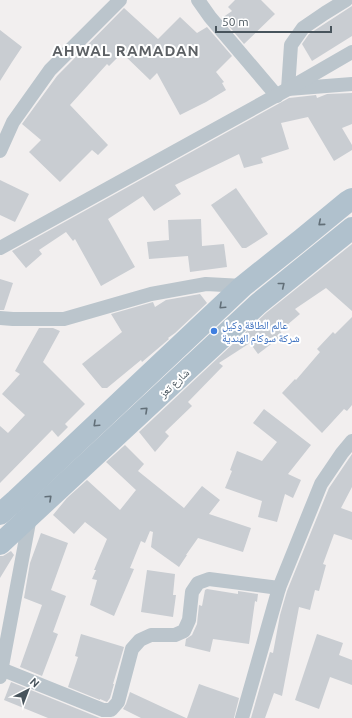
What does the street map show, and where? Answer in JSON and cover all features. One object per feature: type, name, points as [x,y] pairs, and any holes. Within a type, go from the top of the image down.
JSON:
[{"type":"main road","points":[[8,507],[243,286],[352,199]]},
{"type":"main road","name":"شارع تعز","points":[[0,544],[258,304],[352,228]]},
{"type":"street","points":[[0,151],[13,122],[50,70],[120,0]]},
{"type":"street","points":[[198,0],[210,17],[283,93]]},
{"type":"street","points":[[283,93],[291,45],[303,28],[346,0]]},
{"type":"street","points":[[0,248],[283,93],[352,52]]},
{"type":"street","points":[[283,93],[352,84]]},
{"type":"street","points":[[0,318],[64,319],[158,292],[206,284],[243,286],[258,304]]},
{"type":"street","points":[[242,718],[279,588],[321,484],[352,441]]},
{"type":"street","points":[[8,507],[30,516],[1,674],[103,710],[111,710],[118,702],[132,649],[140,640],[151,636],[175,635],[184,630],[189,620],[192,592],[198,583],[209,579],[279,588]]},
{"type":"building","points":[[235,0],[261,0],[275,14],[244,44],[222,18],[232,11],[228,7]]},
{"type":"building","points":[[352,6],[352,36],[312,61],[302,44],[309,34]]},
{"type":"building","points":[[124,8],[158,39],[180,17],[197,33],[207,27],[232,56],[216,72],[224,82],[222,83],[226,90],[180,115],[157,73],[150,80],[122,53],[109,66],[107,64],[70,105],[108,145],[98,155],[92,150],[60,182],[29,152],[41,140],[22,124],[57,76]]},
{"type":"building","points":[[0,30],[22,47],[0,81]]},
{"type":"building","points":[[352,93],[352,124],[342,128],[352,145],[352,150],[334,161],[308,117],[281,123],[289,149],[261,158],[263,163],[244,168],[239,154],[175,185],[181,194],[154,211],[143,196],[108,219],[135,267],[101,286],[75,239],[73,241],[66,232],[39,250],[42,254],[26,268],[12,251],[289,98],[316,95],[317,98],[327,94]]},
{"type":"building","points":[[0,180],[29,194],[15,222],[0,215]]},
{"type":"building","points":[[236,188],[268,234],[246,248],[242,248],[211,205]]},
{"type":"building","points":[[201,219],[202,246],[224,244],[227,267],[190,272],[188,256],[149,259],[147,242],[169,240],[168,220]]},
{"type":"building","points":[[352,244],[352,311],[326,288],[295,309],[300,314],[280,331],[283,335],[258,354],[250,343],[219,363],[223,366],[188,402],[192,406],[165,432],[169,436],[155,452],[139,432],[266,313]]},
{"type":"building","points":[[0,279],[13,283],[4,310],[0,310]]},
{"type":"building","points":[[200,294],[207,303],[142,362],[141,360],[107,388],[102,388],[82,364],[122,332],[111,314],[153,302],[155,307],[166,300]]},
{"type":"building","points":[[352,317],[352,405],[347,411],[344,409],[322,433],[282,393],[295,379],[296,380],[320,352],[317,349],[333,332],[335,334]]},
{"type":"building","points":[[39,328],[53,328],[60,331],[43,362],[85,404],[65,424],[68,427],[58,437],[52,430],[0,483],[0,426],[8,433],[25,415],[2,394],[20,374],[15,371]]},
{"type":"building","points":[[264,409],[311,445],[288,474],[301,480],[293,498],[285,494],[277,522],[258,517],[262,501],[225,488],[232,471],[230,470],[237,451],[262,461],[277,442],[253,423]]},
{"type":"building","points":[[125,445],[144,464],[138,471],[184,508],[202,486],[220,500],[209,514],[251,528],[243,552],[198,538],[179,567],[151,547],[153,532],[150,531],[145,543],[141,541],[130,568],[134,569],[114,616],[90,605],[97,580],[92,579],[96,570],[94,570],[107,539],[85,522],[74,534],[53,515],[67,498],[87,480],[120,510],[136,490],[106,462]]},
{"type":"building","points":[[352,454],[352,487],[341,508],[352,512],[352,540],[334,534],[323,564],[326,565],[319,591],[315,590],[310,610],[299,607],[282,696],[274,693],[265,718],[251,718],[270,652],[273,653],[280,615],[287,591],[329,488]]},
{"type":"building","points":[[41,533],[68,543],[51,590],[66,596],[53,632],[58,634],[42,676],[20,667],[42,605],[24,598],[30,563]]},
{"type":"building","points":[[11,551],[14,555],[0,578],[0,556],[3,556]]},
{"type":"building","points":[[147,570],[175,574],[173,595],[176,595],[173,617],[141,612]]},
{"type":"building","points":[[207,589],[238,594],[238,591],[258,594],[257,602],[255,601],[249,644],[213,639],[210,652],[185,646],[186,639],[192,635],[197,624],[199,605],[202,606],[205,590]]},
{"type":"building","points":[[81,634],[124,647],[110,698],[107,702],[68,687],[78,657],[75,656]]},
{"type":"building","points":[[317,634],[343,643],[339,655],[352,660],[352,685],[330,677],[319,709],[295,700]]},
{"type":"building","points":[[11,682],[100,718],[48,718],[4,700]]},
{"type":"building","points":[[199,684],[239,698],[234,718],[187,718]]},
{"type":"building","points":[[130,692],[186,718],[141,718],[123,709]]},
{"type":"place","name":"عالم الطاقة وكيل شركة سوكام الهندية","points":[[214,331]]},
{"type":"district","name":"AHWAL RAMADAN","points":[[126,51]]}]
